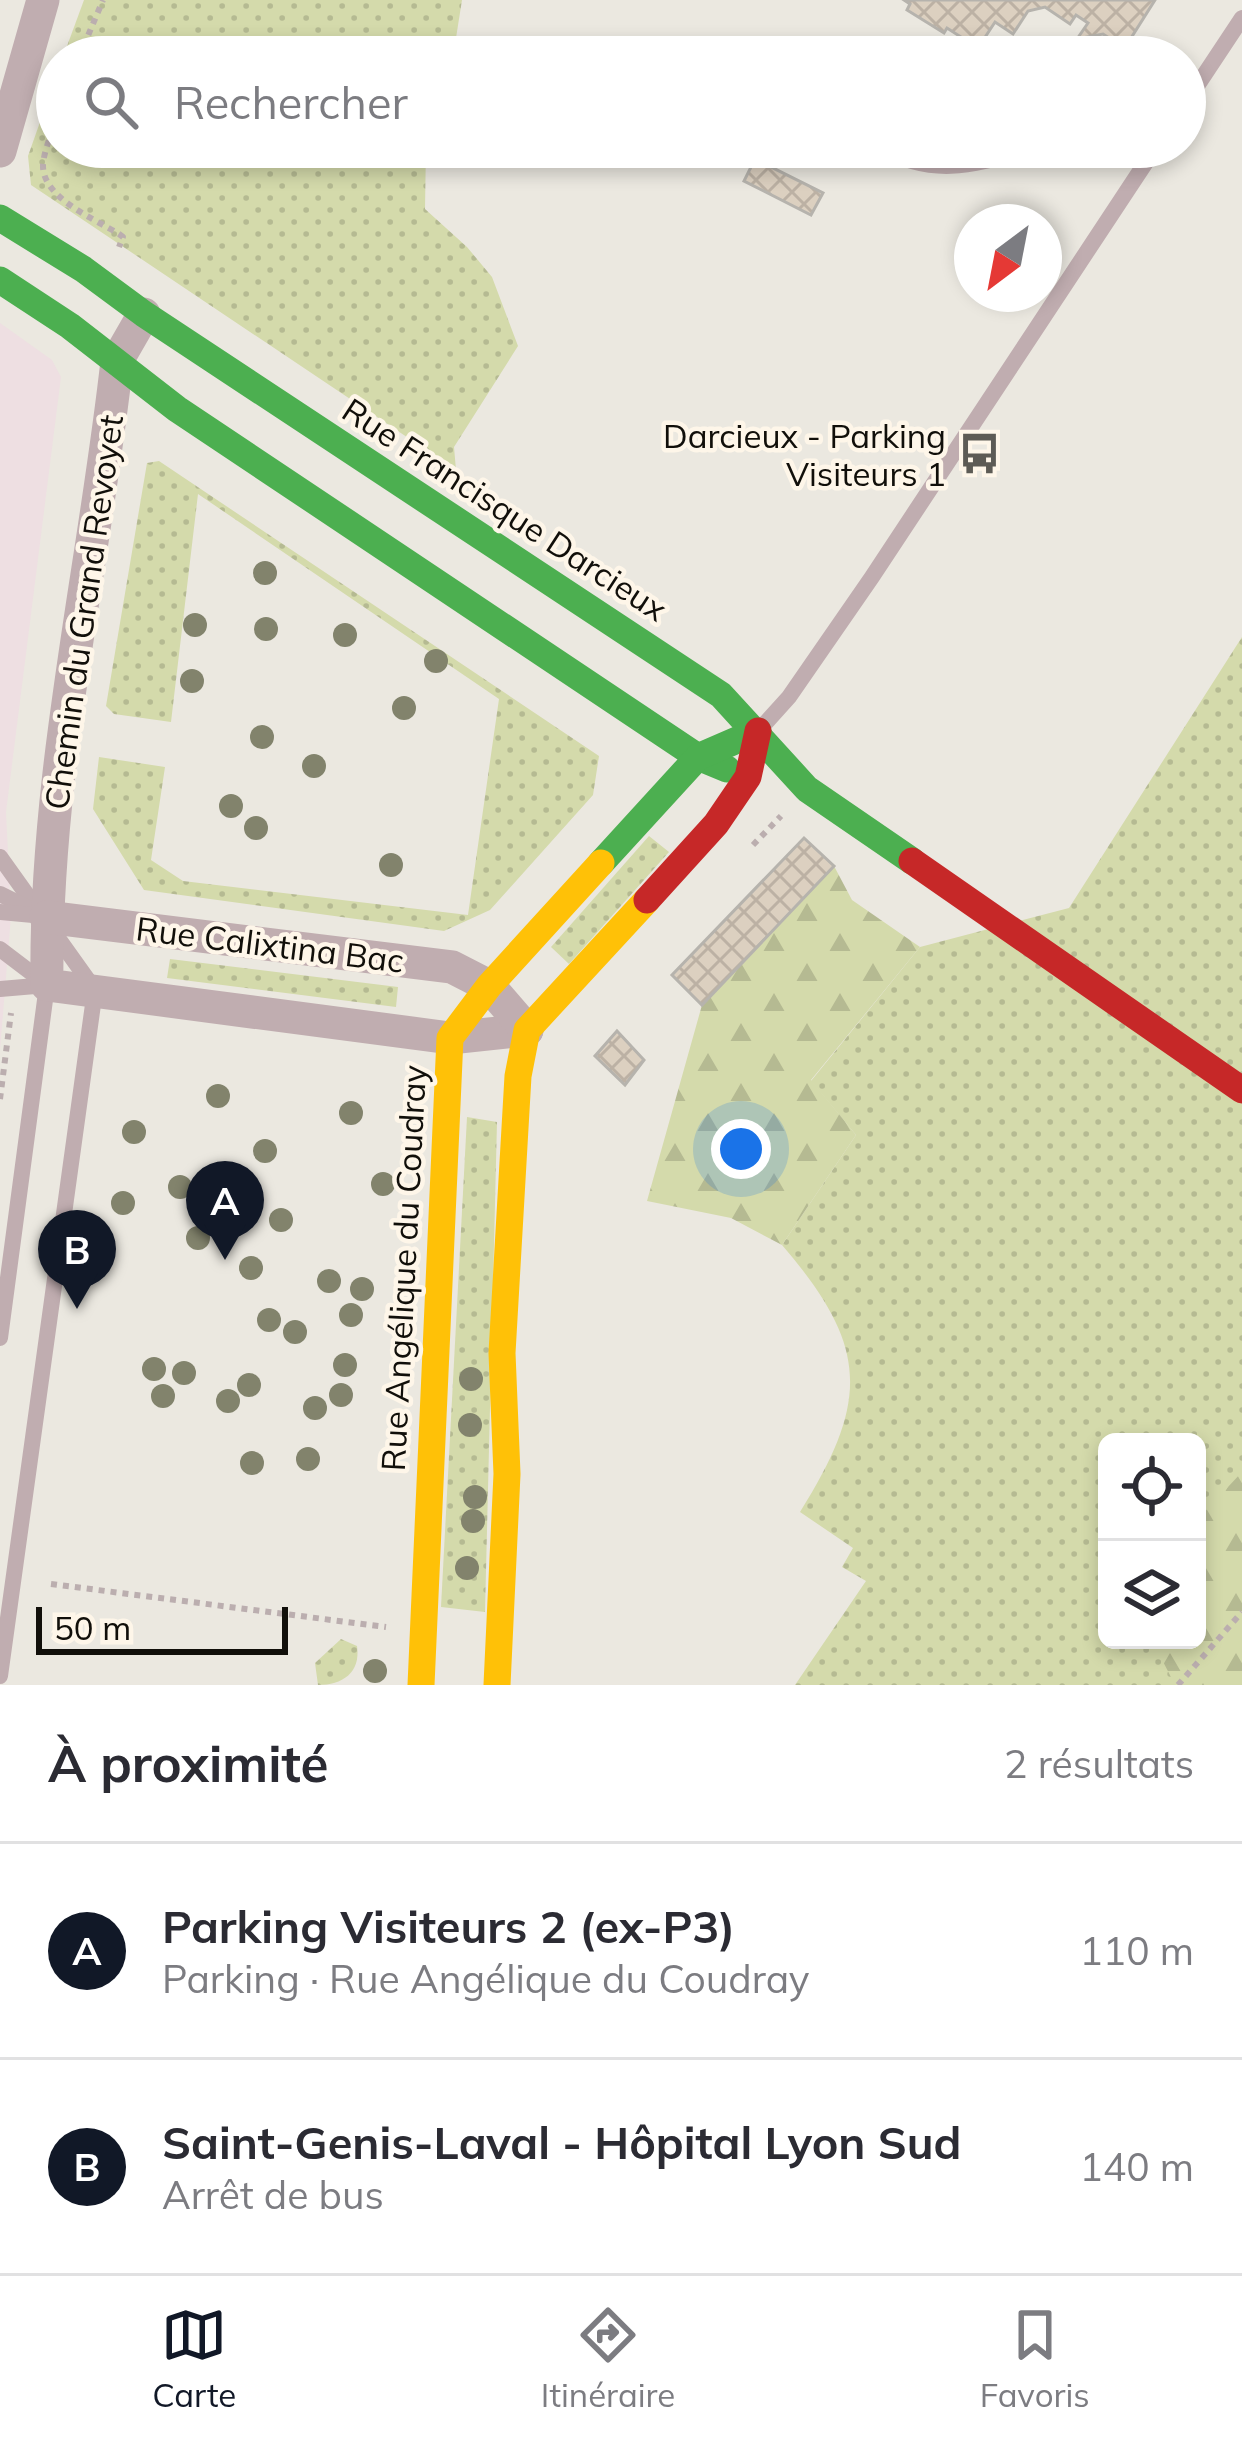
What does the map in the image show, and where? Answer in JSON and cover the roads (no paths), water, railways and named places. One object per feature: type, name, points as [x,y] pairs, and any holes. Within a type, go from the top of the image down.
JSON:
[{"type":"street","points":[[0,152],[43,0]]},
{"type":"street","name":"Rue Francisque Darcieux","points":[[0,218],[721,695],[807,789],[1242,1090]]},
{"type":"street","name":"Rue Francisque Darcieux","points":[[0,280],[117,361],[177,410],[698,757],[748,778],[807,789]]},
{"type":"street","name":"Chemin du Grand Revoyet","points":[[46,985],[46,917],[63,739],[117,361],[144,314]]},
{"type":"street","points":[[497,1685],[507,1474],[502,1353],[518,1076],[527,1030],[716,824],[748,778],[758,731]]},
{"type":"street","name":"Rue Angélique du Coudray","points":[[421,1685],[450,1038],[489,986],[698,757],[758,731]]},
{"type":"street","name":"Rue Calixtina Bac","points":[[46,917],[412,961],[452,968],[489,986]]},
{"type":"street","name":"Rue Calixtina Bac","points":[[46,985],[450,1038],[527,1030]]},
{"type":"street","points":[[489,986],[527,1030]]},
{"type":"lane","points":[[1206,72],[1242,18]]},
{"type":"lane","points":[[758,731],[789,697],[872,578],[1142,168]]},
{"type":"lane","points":[[0,857],[95,990],[0,1676]]},
{"type":"lane","points":[[0,894],[46,917]]},
{"type":"lane","points":[[0,912],[46,917]]},
{"type":"lane","points":[[0,949],[46,985]]},
{"type":"lane","points":[[0,966],[46,985]]},
{"type":"lane","points":[[0,988],[46,985]]},
{"type":"lane","name":"Chemin du Grand Revoyet","points":[[0,1338],[46,985]]},
{"type":"place","name":"Darcieux - Parking Visiteurs 1","points":[[980,454]]},
{"type":"place","name":"Parking Visiteurs 2 (ex-P3)","points":[[225,1260]]},
{"type":"place","name":"Saint-Genis-Laval - Hôpital Lyon Sud","points":[[77,1309]]}]
